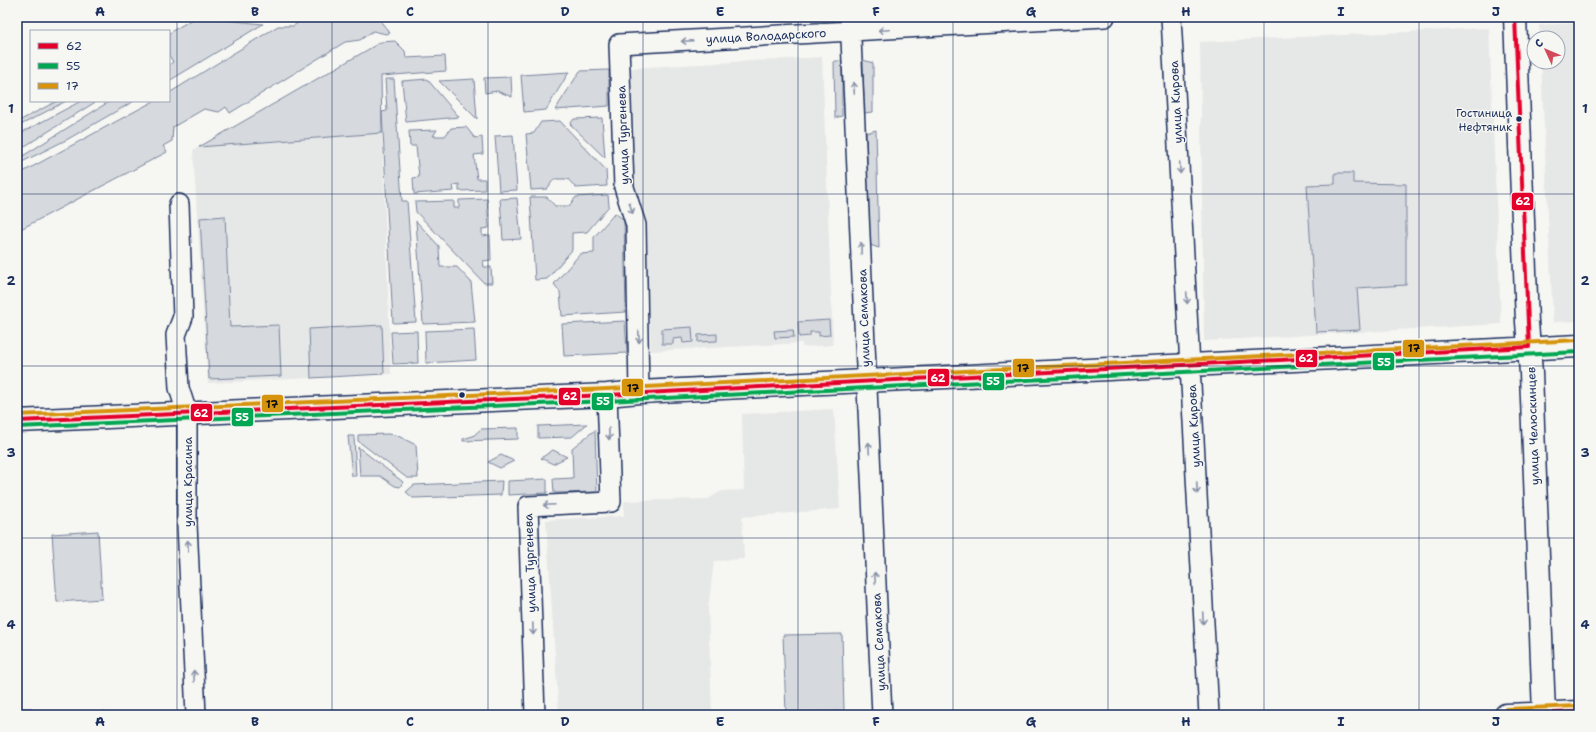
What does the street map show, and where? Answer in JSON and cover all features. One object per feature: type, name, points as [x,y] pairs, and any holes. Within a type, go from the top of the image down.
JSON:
[{"type":"main road","name":"улица Челюскинцев","points":[[1514,17],[1544,714]]},
{"type":"main road","points":[[17,421],[607,395],[639,392],[1529,347],[1579,346]]},
{"type":"main road","points":[[1506,715],[1579,712]]},
{"type":"street","name":"улица Володарского","points":[[619,44],[851,24],[1105,17]]},
{"type":"street","name":"улица Кирова","points":[[1171,17],[1209,715]]},
{"type":"street","name":"улица Семакова","points":[[851,24],[882,715]]},
{"type":"street","name":"улица Тургенева","points":[[619,44],[624,187],[636,225],[639,392]]},
{"type":"street","name":"улица Красина","points":[[179,204],[183,317],[176,335],[179,388],[188,413],[188,524],[196,715]]},
{"type":"street","name":"улица Тургенева","points":[[535,715],[528,506],[611,502],[607,395]]},
{"type":"shaded area","points":[[196,17],[263,24],[170,80],[170,64],[173,62],[170,57],[170,32]]},
{"type":"shaded area","points":[[307,17],[377,17],[390,33],[386,34],[373,31],[360,40],[345,42],[230,113],[226,107],[219,112],[204,109],[173,127],[172,141],[163,146],[167,152],[17,231],[17,175],[152,102],[170,102],[170,92],[278,26],[293,26]]},
{"type":"shaded area","points":[[1579,23],[1579,321],[1553,322],[1541,70],[1566,70],[1566,30],[1539,30],[1539,25]]},
{"type":"shaded area","points":[[1489,28],[1501,324],[1204,341],[1200,42]]},
{"type":"shaded area","points":[[395,41],[405,51],[406,58],[445,56],[446,71],[381,76],[382,133],[199,147],[381,42]]},
{"type":"shaded area","points":[[822,57],[833,345],[802,347],[802,343],[651,351],[643,208],[632,192],[631,68]]},
{"type":"shaded area","points":[[863,60],[873,63],[873,112],[864,113]]},
{"type":"shaded area","points":[[834,61],[842,61],[842,116],[835,118]]},
{"type":"shaded area","points":[[609,70],[609,106],[555,110],[580,71]]},
{"type":"shaded area","points":[[569,72],[546,110],[524,112],[521,75]]},
{"type":"shaded area","points":[[511,77],[512,97],[497,91],[485,93],[484,78]]},
{"type":"shaded area","points":[[385,79],[394,79],[402,201],[407,201],[416,322],[393,323],[382,112],[387,111]]},
{"type":"shaded area","points":[[427,79],[459,117],[406,122],[402,81]]},
{"type":"shaded area","points":[[474,79],[477,119],[439,81]]},
{"type":"shaded area","points":[[55,102],[64,102],[17,127],[17,122]]},
{"type":"shaded area","points":[[79,102],[95,102],[17,151],[17,135]]},
{"type":"shaded area","points":[[108,102],[132,102],[68,139],[20,163],[18,159]]},
{"type":"shaded area","points":[[602,118],[605,158],[570,124],[574,119]]},
{"type":"shaded area","points":[[560,121],[606,170],[607,186],[576,188],[568,179],[554,179],[547,189],[531,190],[526,134],[534,133],[541,122]]},
{"type":"shaded area","points":[[466,127],[475,138],[482,137],[483,154],[474,155],[477,179],[485,179],[485,190],[459,191],[459,184],[453,185],[454,191],[414,194],[413,178],[419,177],[416,146],[410,146],[409,131],[437,130],[433,136],[445,136],[451,128]]},
{"type":"shaded area","points":[[876,130],[879,248],[870,245],[866,133]]},
{"type":"shaded area","points":[[382,133],[391,374],[208,383],[193,150],[199,147]]},
{"type":"shaded area","points":[[513,135],[517,190],[499,191],[495,136]]},
{"type":"shaded area","points":[[1335,173],[1353,173],[1353,183],[1406,184],[1406,285],[1357,288],[1360,330],[1316,332],[1307,185],[1335,184]]},
{"type":"shaded area","points":[[608,195],[609,206],[587,232],[572,233],[572,250],[547,279],[535,280],[530,197],[547,197],[555,206],[569,206],[576,197]]},
{"type":"shaded area","points":[[517,198],[521,239],[503,240],[500,199]]},
{"type":"shaded area","points":[[487,199],[489,228],[482,229],[482,236],[490,235],[491,260],[483,261],[484,267],[491,267],[492,283],[484,283],[416,212],[415,202],[454,201],[454,208],[459,208],[459,200]]},
{"type":"shaded area","points":[[615,213],[624,220],[626,312],[562,316],[560,292],[554,284],[580,254],[594,253],[594,237]]},
{"type":"shaded area","points":[[225,216],[230,327],[279,325],[281,376],[209,379],[200,218]]},
{"type":"shaded area","points":[[416,221],[439,246],[440,267],[457,267],[471,282],[475,322],[423,324]]},
{"type":"shaded area","points":[[829,320],[830,335],[819,336],[819,332],[810,332],[810,336],[799,337],[798,322]]},
{"type":"shaded area","points":[[625,321],[627,353],[564,356],[562,324]]},
{"type":"shaded area","points":[[382,325],[384,374],[311,378],[309,329]]},
{"type":"shaded area","points":[[692,327],[693,342],[683,343],[682,338],[673,339],[673,344],[662,344],[662,329]]},
{"type":"shaded area","points":[[474,329],[476,360],[426,363],[425,331]]},
{"type":"shaded area","points":[[793,330],[794,337],[775,338],[774,331]]},
{"type":"shaded area","points":[[417,331],[418,363],[393,364],[391,332]]},
{"type":"shaded area","points":[[717,334],[717,341],[698,342],[698,335]]},
{"type":"shaded area","points":[[834,409],[840,509],[742,517],[744,559],[714,561],[708,609],[712,715],[559,715],[546,520],[624,516],[624,501],[708,499],[722,491],[744,490],[742,414]]},
{"type":"shaded area","points":[[587,424],[572,437],[538,438],[538,426]]},
{"type":"shaded area","points":[[518,428],[518,439],[463,441],[463,439],[473,436],[481,429]]},
{"type":"shaded area","points":[[595,430],[597,492],[554,493],[553,479],[573,478],[572,448]]},
{"type":"shaded area","points":[[358,435],[396,435],[416,445],[418,478],[407,478],[358,441]]},
{"type":"shaded area","points":[[348,436],[354,436],[356,476],[352,476]]},
{"type":"shaded area","points":[[358,447],[403,482],[400,487],[395,486],[380,476],[360,476]]},
{"type":"shaded area","points":[[553,450],[567,457],[553,464],[541,458]]},
{"type":"shaded area","points":[[501,455],[514,461],[500,468],[488,462]]},
{"type":"shaded area","points":[[547,479],[547,493],[508,495],[508,481]]},
{"type":"shaded area","points":[[502,481],[501,495],[413,498],[406,492],[414,485]]},
{"type":"shaded area","points":[[98,531],[102,599],[57,602],[52,534]]},
{"type":"shaded area","points":[[842,634],[844,711],[786,713],[783,635]]},
{"type":"shaded area","points":[[17,708],[32,708],[32,714],[105,712],[105,715],[17,715]]},
{"type":"transit line","name":"62","points":[[17,421],[607,395],[1529,347],[1515,17]]},
{"type":"transit line","name":"17","points":[[17,415],[607,389],[1579,340]]},
{"type":"transit line","name":"55","points":[[17,427],[607,401],[1579,352]]},
{"type":"transit line","name":"17","points":[[1506,709],[1579,706]]},
{"type":"transit line","name":"62","points":[[1506,715],[1579,712]]},
{"type":"place","name":"Гостиница Нефтяник","points":[[1519,119]]}]
